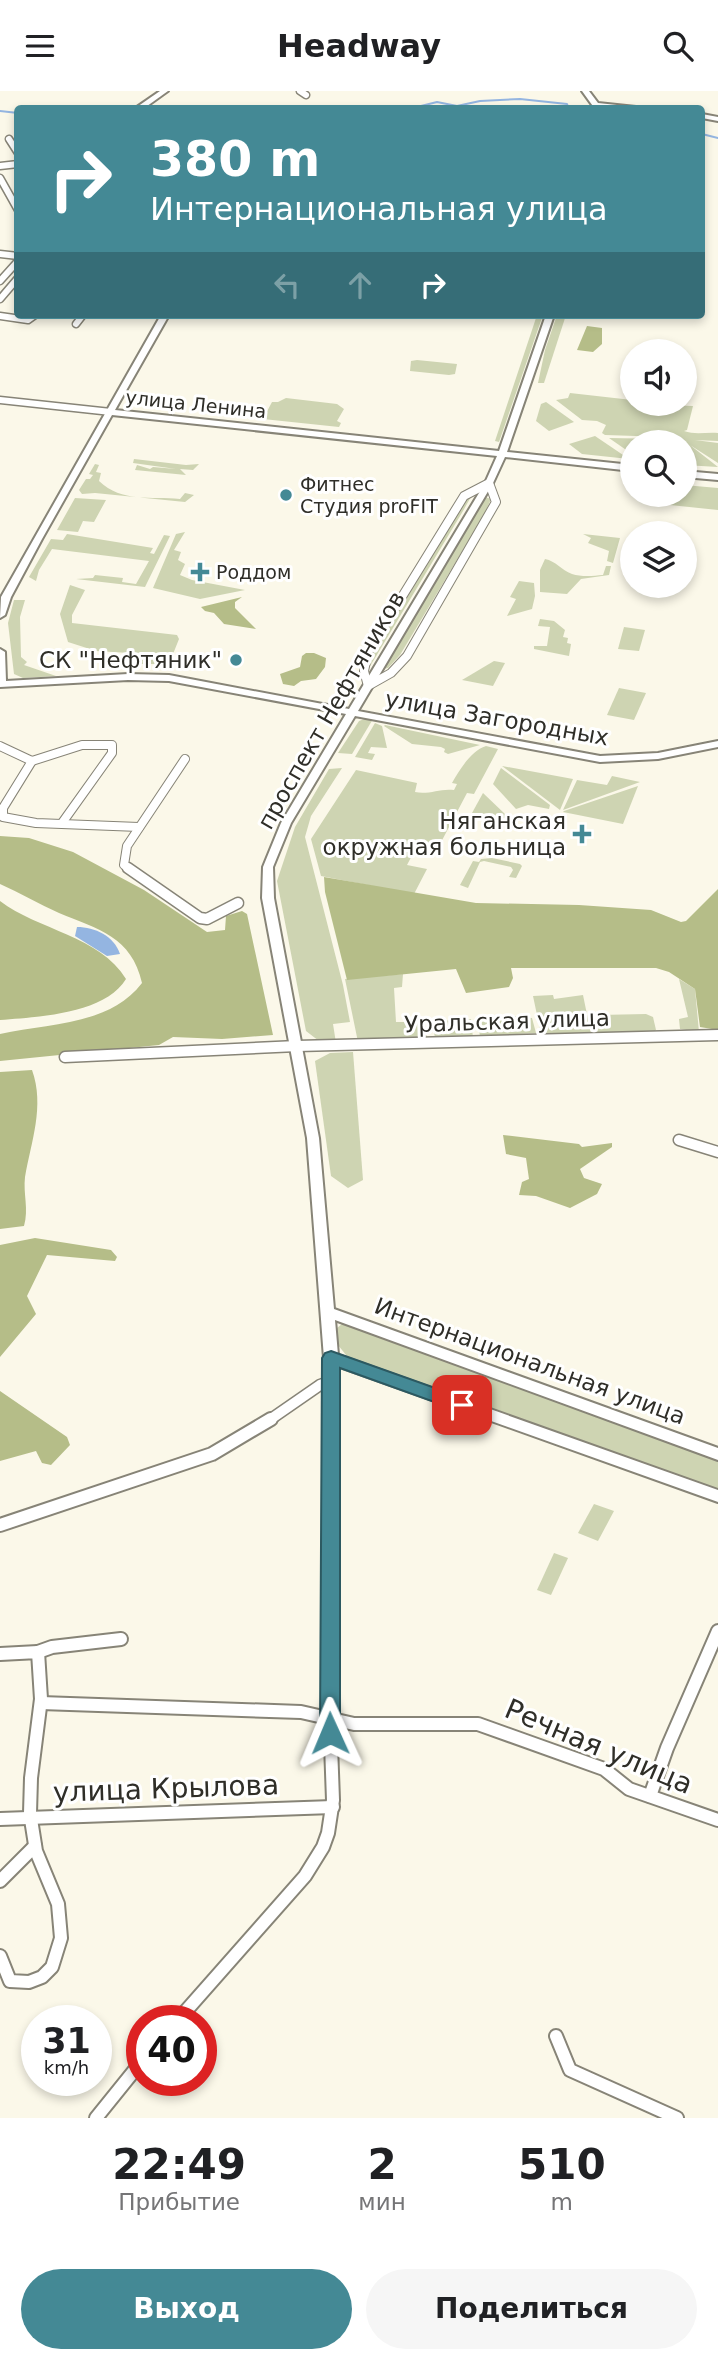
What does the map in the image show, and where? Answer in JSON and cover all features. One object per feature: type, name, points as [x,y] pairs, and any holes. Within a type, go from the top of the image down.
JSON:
[{"type":"main road","points":[[143,105],[165,91]]},
{"type":"main road","points":[[585,91],[596,105]]},
{"type":"main road","points":[[0,615],[6,597],[37,539],[163,319]]},
{"type":"main road","name":"проспект Нефтяников","points":[[331,1358],[319,1194],[297,1046],[268,898],[268,867],[297,803],[489,483],[502,454],[549,319]]},
{"type":"main road","name":"улица Ленина","points":[[111,412],[620,467]]},
{"type":"main road","points":[[697,475],[718,477]]},
{"type":"main road","points":[[0,653],[0,686]]},
{"type":"main road","name":"улица Загородных","points":[[0,686],[156,677],[600,759],[658,756],[718,744]]},
{"type":"main road","name":"Интернациональная улица","points":[[327,1312],[718,1454]]},
{"type":"main road","points":[[331,1358],[718,1496]]},
{"type":"street","points":[[9,139],[14,147]]},
{"type":"street","points":[[0,178],[14,203]]},
{"type":"street","points":[[0,281],[14,263]]},
{"type":"street","points":[[0,299],[14,283]]},
{"type":"street","points":[[76,324],[80,319]]},
{"type":"street","points":[[0,400],[111,412]]},
{"type":"street","points":[[489,483],[496,502],[418,638],[400,666],[368,686],[364,671],[368,652],[464,496],[489,483]]},
{"type":"street","points":[[0,746],[32,761],[85,745],[112,745],[112,753],[62,823]]},
{"type":"street","points":[[185,759],[124,852],[124,865],[200,919],[207,919],[238,903]]},
{"type":"street","points":[[32,761],[1,815],[38,825],[103,822],[139,827]]},
{"type":"street","name":"Уральская улица","points":[[65,1057],[297,1046],[718,1035]]},
{"type":"street","points":[[679,1140],[718,1152]]},
{"type":"street","points":[[191,2005],[305,1876],[323,1847],[333,1807],[330,1717],[331,1358]]},
{"type":"street","points":[[0,1525],[212,1454],[255,1430],[320,1385],[331,1381]]},
{"type":"street","points":[[650,1796],[667,1748],[718,1631]]},
{"type":"street","points":[[0,1654],[38,1652],[52,1647],[121,1639]]},
{"type":"street","points":[[0,1956],[6,1976],[10,1980],[22,1983],[38,1982],[51,1970],[60,1941],[54,1891],[35,1846],[30,1817],[31,1779],[41,1703],[38,1652]]},
{"type":"street","name":"Речная улица","points":[[41,1703],[301,1712],[354,1724],[485,1725],[604,1769],[629,1789],[718,1821]]},
{"type":"street","name":"улица Крылова","points":[[0,1819],[333,1807]]},
{"type":"street","points":[[0,1881],[35,1846]]},
{"type":"street","points":[[556,2036],[570,2070],[677,2118]]},
{"type":"street","points":[[96,2118],[126,2081]]},
{"type":"green space","points":[[536,319],[542,319],[499,442],[495,441]]},
{"type":"green space","points":[[556,319],[565,319],[544,383],[538,383]]},
{"type":"green space","points":[[587,326],[602,328],[602,344],[593,352],[577,350]]},
{"type":"green space","points":[[411,361],[457,364],[455,374],[410,371]]},
{"type":"green space","points":[[570,393],[620,399],[620,416],[690,416],[687,430],[620,430],[620,435],[605,435],[602,433],[606,425],[582,420],[556,400],[568,398]]},
{"type":"green space","points":[[286,398],[337,404],[344,409],[337,421],[341,423],[339,427],[263,419],[272,402]]},
{"type":"green space","points":[[546,402],[574,422],[549,431],[536,421],[541,404]]},
{"type":"green space","points":[[697,433],[718,433],[718,441],[697,440]]},
{"type":"green space","points":[[595,436],[620,453],[620,458],[582,454],[569,444]]},
{"type":"green space","points":[[609,438],[620,438],[620,446]]},
{"type":"green space","points":[[697,440],[718,443],[718,463],[697,450]]},
{"type":"green space","points":[[697,450],[718,467],[697,466]]},
{"type":"green space","points":[[134,459],[199,464],[193,470],[180,469],[186,475],[135,470],[137,465],[150,469],[176,469],[133,463]]},
{"type":"green space","points":[[95,464],[99,465],[96,472],[101,473],[99,481],[117,493],[180,499],[185,493],[194,495],[185,502],[82,494],[79,490],[86,479],[93,475],[89,474]]},
{"type":"green space","points":[[697,486],[718,488],[718,510],[689,507],[697,507]]},
{"type":"green space","points":[[472,495],[369,668],[374,649],[466,498]]},
{"type":"green space","points":[[485,497],[491,499],[484,515],[400,655],[388,668],[382,669]]},
{"type":"green space","points":[[75,498],[106,500],[94,522],[83,521],[78,532],[57,530]]},
{"type":"green space","points":[[185,532],[174,550],[181,552],[178,560],[185,564],[180,575],[192,580],[245,590],[200,599],[153,588],[176,534]]},
{"type":"green space","points":[[67,534],[153,548],[150,553],[154,554],[164,535],[170,536],[145,587],[76,579],[93,578],[95,575],[123,578],[122,582],[136,584],[149,561],[52,549],[39,570],[36,581],[29,577],[51,539],[63,540]]},
{"type":"green space","points":[[583,534],[620,538],[613,563],[607,561],[609,551],[588,543],[591,538]]},
{"type":"green space","points":[[545,559],[579,576],[603,575],[606,566],[611,566],[609,575],[581,579],[567,594],[540,592],[540,570]]},
{"type":"green space","points":[[519,581],[534,583],[532,609],[507,616],[516,599],[510,597]]},
{"type":"green space","points":[[70,585],[85,590],[72,615],[72,623],[177,635],[179,639],[169,664],[132,664],[133,654],[96,651],[68,642],[60,614]]},
{"type":"green space","points":[[242,597],[235,602],[235,608],[256,629],[224,624],[214,613],[201,607]]},
{"type":"green space","points":[[14,600],[25,600],[20,617],[21,657],[27,662],[24,665],[56,676],[23,678],[14,674],[8,623]]},
{"type":"green space","points":[[540,619],[554,621],[565,630],[563,637],[568,638],[567,643],[571,644],[569,656],[534,649],[534,646],[547,646],[550,627],[538,626]]},
{"type":"green space","points":[[624,627],[645,630],[639,651],[618,649]]},
{"type":"green space","points":[[306,653],[326,658],[325,667],[316,679],[301,681],[294,686],[283,684],[280,674],[300,667],[302,656]]},
{"type":"green space","points":[[494,661],[505,663],[493,686],[462,680]]},
{"type":"green space","points":[[619,688],[646,693],[634,720],[607,715]]},
{"type":"green space","points":[[373,719],[352,754],[338,753],[359,721]]},
{"type":"green space","points":[[375,723],[382,726],[387,748],[371,747],[368,753],[375,754],[372,760],[355,757]]},
{"type":"green space","points":[[384,726],[480,745],[448,754],[441,747],[412,744]]},
{"type":"green space","points":[[486,746],[498,749],[474,794],[467,793],[439,846],[419,842],[407,865],[427,869],[414,894],[321,876],[311,839],[356,770],[417,783],[415,792],[454,790],[457,784],[452,783],[462,766],[475,752]]},
{"type":"green space","points":[[502,766],[573,779],[560,810]]},
{"type":"green space","points":[[342,768],[311,816],[305,837],[350,1022],[333,1024],[336,1043],[319,1041],[306,1031],[277,881],[295,827],[329,769]]},
{"type":"green space","points":[[501,768],[550,805],[549,809],[528,805],[516,809],[493,784]]},
{"type":"green space","points":[[612,776],[640,782],[563,810],[577,780],[607,785]]},
{"type":"green space","points":[[638,786],[623,824],[563,812],[564,811]]},
{"type":"green space","points":[[483,793],[506,815],[504,819],[472,813]]},
{"type":"green space","points":[[0,836],[29,838],[73,852],[144,890],[207,932],[225,930],[226,916],[242,911],[247,914],[273,1035],[222,1039],[173,1037],[159,1045],[0,1061],[0,1034],[77,1021],[95,1015],[113,1008],[142,983],[130,955],[111,937],[0,884]]},
{"type":"green space","points":[[492,858],[520,864],[522,866],[516,878],[509,877],[513,870],[511,867],[484,861],[480,862],[468,888],[460,885],[473,861]]},
{"type":"green space","points":[[324,877],[476,903],[579,905],[651,910],[681,922],[686,921],[718,889],[718,1030],[700,1027],[695,989],[669,972],[656,968],[511,968],[513,978],[509,987],[466,993],[456,969],[347,980],[325,892]]},
{"type":"green space","points":[[0,901],[15,911],[85,943],[115,964],[126,979],[116,991],[87,1007],[51,1015],[0,1020]]},
{"type":"green space","points":[[403,974],[402,987],[394,988],[396,1022],[414,1022],[425,1026],[427,1039],[358,1042],[345,979]]},
{"type":"green space","points":[[679,979],[695,989],[699,1032],[680,1029],[679,1019],[688,1017]]},
{"type":"green space","points":[[553,995],[554,999],[583,995],[591,1034],[541,1034],[533,996]]},
{"type":"green space","points":[[646,1014],[653,1017],[656,1030],[654,1032],[596,1031],[595,1019],[599,1015]]},
{"type":"green space","points":[[505,1015],[532,1018],[536,1033],[480,1036],[477,1021]]},
{"type":"green space","points":[[471,1019],[473,1038],[435,1038],[433,1026],[440,1021]]},
{"type":"green space","points":[[353,1052],[363,1180],[348,1188],[331,1176],[315,1061],[330,1053]]},
{"type":"green space","points":[[32,1070],[36,1083],[37,1110],[25,1177],[24,1226],[0,1229],[0,1072]]},
{"type":"green space","points":[[503,1135],[579,1144],[582,1147],[612,1143],[612,1147],[580,1169],[584,1178],[602,1184],[597,1194],[570,1208],[536,1196],[519,1195],[522,1182],[529,1179],[526,1158],[506,1154]]},
{"type":"green space","points":[[35,1238],[111,1250],[117,1257],[115,1261],[47,1255],[27,1296],[36,1314],[0,1357],[0,1245]]},
{"type":"green space","points":[[342,1324],[718,1460],[718,1494],[350,1360],[338,1345],[337,1328]]},
{"type":"green space","points":[[0,1391],[67,1437],[70,1445],[51,1465],[42,1463],[36,1451],[0,1461]]},
{"type":"green space","points":[[594,1504],[614,1511],[598,1541],[578,1533]]},
{"type":"green space","points":[[554,1553],[568,1558],[551,1595],[537,1590]]},
{"type":"water","points":[[77,927],[103,934],[113,942],[120,954],[107,956],[75,936]]},
{"type":"waterway","points":[[462,105],[520,99],[567,105]]},
{"type":"waterway","points":[[425,105],[437,102],[452,105]]},
{"type":"waterway","points":[[0,111],[14,113]]},
{"type":"waterway","points":[[705,135],[718,138]]},
{"type":"place","name":"Фитнес Студия proFIT","points":[[286,495]]},
{"type":"place","name":"Роддом","points":[[200,572]]},
{"type":"place","name":"СК \"Нефтяник\"","points":[[236,660]]},
{"type":"place","name":"Няганская окружная больница","points":[[582,834]]},
{"type":"route","points":[[330,1733],[331,1358],[462,1405]]}]
